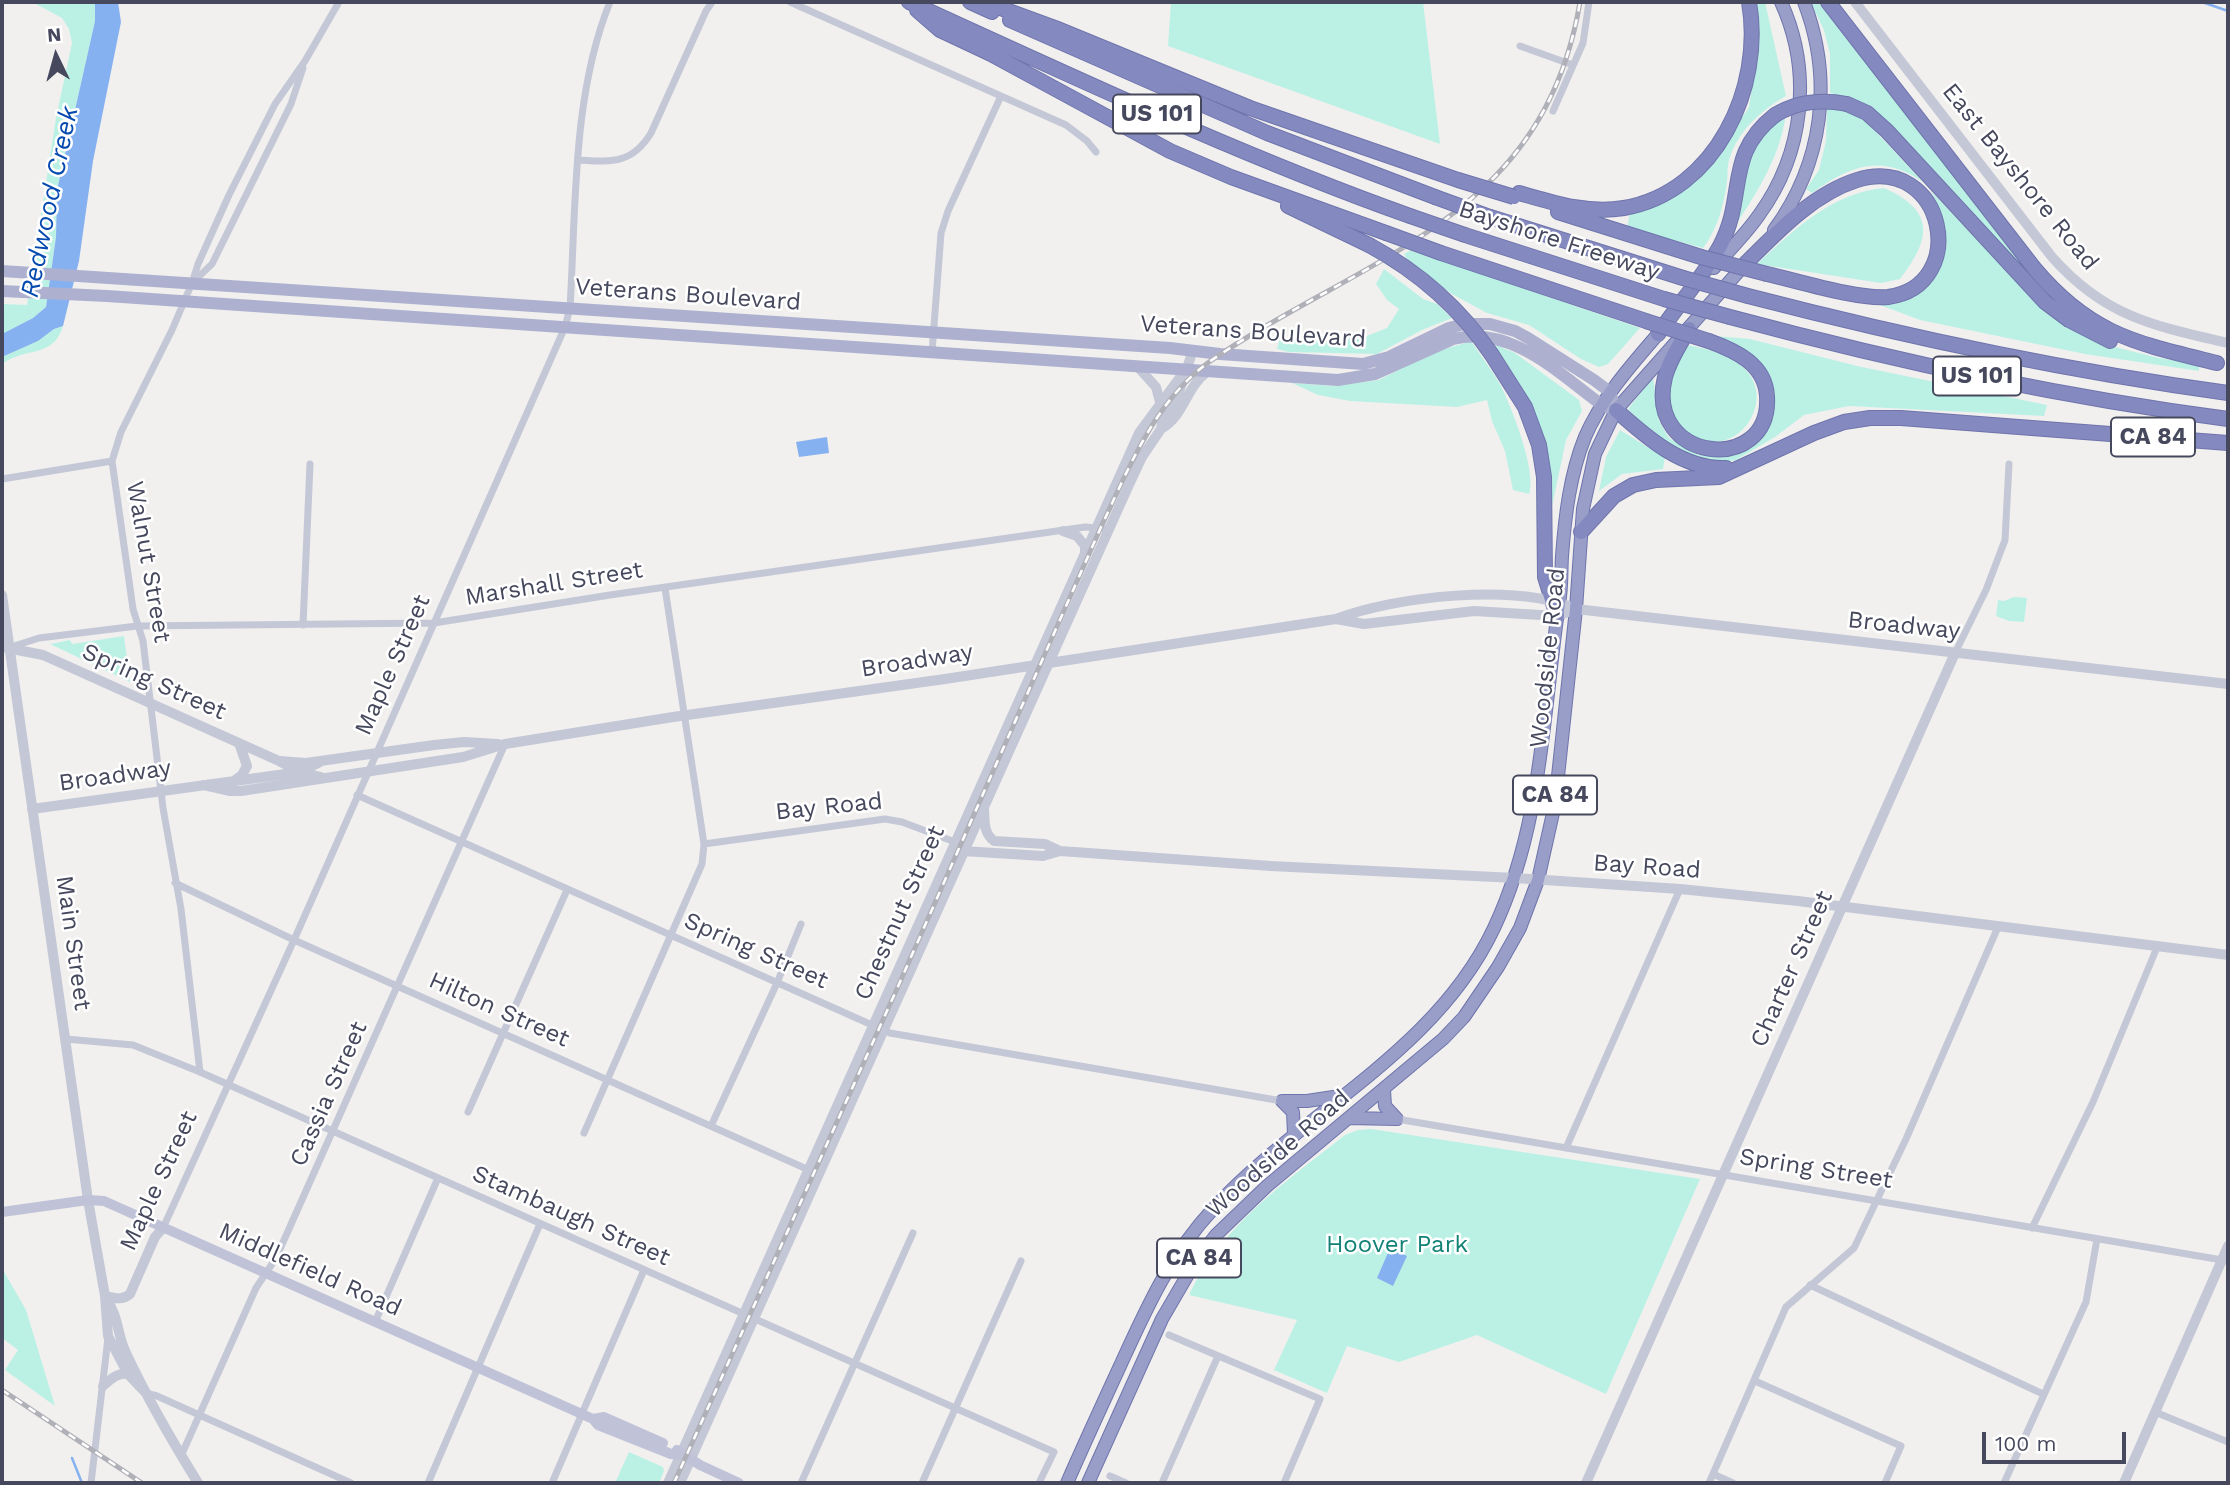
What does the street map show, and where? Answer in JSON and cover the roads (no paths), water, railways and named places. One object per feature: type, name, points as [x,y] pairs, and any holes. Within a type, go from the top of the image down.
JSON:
[{"type":"highway","points":[[908,2],[940,30],[991,54],[1170,151],[1231,177],[1369,245],[1401,263],[1439,294],[1471,327],[1525,407],[1539,445],[1544,477],[1545,577],[1556,607]]},
{"type":"highway","name":"Bayshore Freeway","points":[[908,2],[1222,142],[1410,216],[1554,266],[1664,299],[1836,345],[2082,396],[2228,419]]},
{"type":"highway","name":"Bayshore Freeway","points":[[970,2],[1267,133],[1490,217],[1683,278],[1906,335],[2089,371],[2228,393]]},
{"type":"highway","points":[[984,2],[1055,27],[1250,108],[1701,257],[1767,274],[1864,296],[1888,297],[1901,294],[1920,283],[1933,265],[1939,244],[1938,224],[1924,197],[1910,184],[1891,177],[1870,177],[1841,187],[1815,202],[1781,229],[1746,263]]},
{"type":"highway","points":[[1516,195],[1562,205],[1605,210],[1646,202],[1683,180],[1718,144],[1739,106],[1751,59],[1749,2]]},
{"type":"highway","points":[[1610,392],[1759,216],[1787,165],[1798,124],[1800,80],[1794,37],[1781,2]]},
{"type":"highway","name":"Woodside Road","points":[[1067,1483],[1155,1289],[1175,1256],[1214,1207],[1294,1134],[1344,1096],[1424,1027],[1451,995],[1492,933],[1515,878],[1530,818],[1564,527],[1572,483],[1586,436],[1609,408],[1689,329],[1775,228],[1793,201],[1807,172],[1816,142],[1821,103],[1821,72],[1814,32],[1804,2]]},
{"type":"highway","points":[[1828,2],[2034,268],[2059,295],[2089,319],[2117,335],[2147,346],[2223,364]]},
{"type":"highway","points":[[1658,334],[1720,246],[1733,214],[1742,157],[1759,130],[1775,115],[1804,103],[1826,101],[1847,104],[1867,113],[1887,131],[2024,282],[2056,312],[2113,341],[2145,350],[2223,364]]},
{"type":"highway","points":[[1231,177],[1441,253],[1646,321],[1709,341],[1743,356],[1758,371],[1766,388],[1767,406],[1761,425],[1746,442],[1726,450],[1705,450],[1688,442],[1674,429],[1663,393],[1666,374],[1675,353],[1689,329]]},
{"type":"highway","points":[[1609,408],[1649,438],[1686,460],[1711,469],[1740,468]]},
{"type":"highway","name":"Woodside Road","points":[[1088,1483],[1161,1319],[1194,1264],[1216,1235],[1240,1210],[1443,1039],[1464,1017],[1514,938],[1538,880],[1555,804],[1587,486],[1609,408]]},
{"type":"highway","name":"CA 84","points":[[1740,468],[1830,426],[1870,418],[2228,443]]},
{"type":"highway","points":[[1581,532],[1614,496],[1633,485],[1656,480],[1719,477],[1740,468]]},
{"type":"highway","points":[[1384,1090],[1385,1106],[1397,1119]]},
{"type":"highway","points":[[1282,1101],[1344,1096]]},
{"type":"highway","points":[[1282,1101],[1293,1112],[1294,1134]]},
{"type":"highway","points":[[1349,1118],[1397,1119]]},
{"type":"main road","name":"Veterans Boulevard","points":[[2,268],[20,272],[1193,350],[1363,364],[1389,357],[1450,328],[1464,324],[1490,324],[1528,338],[1610,392]]},
{"type":"main road","name":"Veterans Boulevard","points":[[2,291],[185,301],[1207,372],[1349,379],[1375,374],[1453,339],[1488,336],[1523,349],[1609,408]]},
{"type":"main road","points":[[2,297],[20,292]]},
{"type":"main road","points":[[681,336],[708,317]]},
{"type":"main road","points":[[1609,408],[1610,392]]},
{"type":"main road","name":"Middlefield Road","points":[[2,1212],[88,1200],[104,1201],[588,1417],[598,1425],[671,1454],[686,1457],[739,1483]]},
{"type":"street","name":"Walnut Street","points":[[200,1072],[181,909],[175,883],[143,641],[133,609],[112,461],[121,432],[185,301],[198,264],[275,104],[306,61],[339,2]]},
{"type":"street","name":"Maple Street","points":[[105,1296],[119,1299],[130,1294],[155,1237],[163,1228],[295,940],[565,327],[570,308],[582,116],[595,46],[610,2]]},
{"type":"street","points":[[579,160],[619,160],[640,149],[651,133],[712,2]]},
{"type":"street","points":[[790,2],[1066,125],[1087,141],[1096,152]]},
{"type":"street","points":[[1553,111],[1583,43],[1589,2]]},
{"type":"street","name":"East Bayshore Road","points":[[1854,2],[2046,249],[2076,282],[2104,303],[2149,324],[2228,343]]},
{"type":"street","points":[[1520,46],[1573,65]]},
{"type":"street","name":"Walnut Street","points":[[192,283],[212,264],[291,104],[306,61]]},
{"type":"street","points":[[932,353],[939,246],[944,222],[1001,96]]},
{"type":"street","name":"Chestnut Street","points":[[749,1315],[808,1170],[984,809],[1142,457],[1161,429],[1163,418],[1184,384],[1193,350]]},
{"type":"street","points":[[1137,366],[1156,387],[1160,402]]},
{"type":"street","name":"Chestnut Street","points":[[668,1483],[686,1457],[878,1027],[955,842],[1139,433],[1187,369]]},
{"type":"street","points":[[1161,429],[1171,423],[1183,407],[1194,384],[1207,372]]},
{"type":"street","points":[[2,479],[112,461]]},
{"type":"street","points":[[303,625],[310,464]]},
{"type":"street","name":"Charter Street","points":[[1586,1483],[1955,653],[1986,590],[2005,540],[2009,464]]},
{"type":"street","name":"Marshall Street","points":[[6,647],[39,638],[137,626],[434,624],[1063,531],[1096,527],[1110,529]]},
{"type":"street","points":[[1063,531],[1077,536],[1085,546],[1085,551]]},
{"type":"street","points":[[583,1133],[702,864],[704,844],[665,588]]},
{"type":"street","name":"Main Street","points":[[2,595],[6,647],[88,1200],[105,1296],[108,1336],[128,1374],[146,1393]]},
{"type":"street","name":"Broadway","points":[[203,785],[241,791],[315,781],[463,757],[505,744],[684,715],[1336,619],[1363,609],[1470,596],[2228,684]]},
{"type":"street","name":"Broadway","points":[[1336,619],[1364,624],[1474,611],[1556,607]]},
{"type":"street","name":"Spring Street","points":[[6,647],[43,655],[300,772]]},
{"type":"street","name":"Broadway","points":[[32,809],[300,772],[320,762],[377,753],[464,742],[505,744]]},
{"type":"street","points":[[233,781],[243,775],[247,766],[239,743]]},
{"type":"street","name":"Cassia Street","points":[[181,1456],[256,1288],[276,1258],[505,744]]},
{"type":"street","points":[[279,761],[320,762]]},
{"type":"street","points":[[300,772],[332,777]]},
{"type":"street","name":"Spring Street","points":[[357,796],[777,983],[904,1036],[1282,1101]]},
{"type":"street","name":"Bay Road","points":[[984,809],[985,828],[994,841],[1045,844],[1060,851]]},
{"type":"street","name":"Bay Road","points":[[704,844],[885,819],[902,822],[955,842]]},
{"type":"street","name":"Bay Road","points":[[963,850],[1043,856],[1060,851],[1680,889],[2228,955]]},
{"type":"street","name":"Hilton Street","points":[[175,883],[295,940],[808,1170]]},
{"type":"street","points":[[1566,1148],[1680,889]]},
{"type":"street","points":[[468,1112],[567,890]]},
{"type":"street","points":[[711,1126],[801,925]]},
{"type":"street","points":[[1709,1483],[1786,1307],[1854,1248],[1878,1201],[1998,927]]},
{"type":"street","points":[[2032,1228],[2093,1102],[2158,945]]},
{"type":"street","name":"Stambaugh Street","points":[[66,1039],[133,1045],[200,1072],[1054,1452],[1039,1483]]},
{"type":"street","name":"Spring Street","points":[[1397,1119],[2225,1260]]},
{"type":"street","points":[[375,1322],[438,1178]]},
{"type":"street","points":[[428,1483],[540,1224]]},
{"type":"street","points":[[801,1483],[913,1233]]},
{"type":"street","points":[[2004,1483],[2086,1302],[2097,1239]]},
{"type":"street","points":[[2124,1483],[2225,1260],[2228,1246]]},
{"type":"street","points":[[922,1483],[1021,1261]]},
{"type":"street","points":[[552,1483],[588,1417],[644,1270]]},
{"type":"street","points":[[1810,1285],[2043,1394]]},
{"type":"street","name":"Main Street","points":[[105,1296],[115,1311],[122,1344],[146,1393],[198,1483]]},
{"type":"street","points":[[1169,1335],[1320,1399],[1284,1483]]},
{"type":"street","points":[[91,1483],[108,1336]]},
{"type":"street","points":[[1162,1483],[1218,1356]]},
{"type":"street","points":[[103,1386],[114,1377],[128,1374]]},
{"type":"street","points":[[1755,1381],[1901,1446],[1885,1483]]},
{"type":"street","points":[[146,1393],[351,1483]]},
{"type":"street","points":[[2155,1412],[2228,1442]]},
{"type":"street","name":"Chestnut Street","points":[[680,1483],[686,1457]]},
{"type":"street","points":[[1713,1474],[1733,1483]]},
{"type":"street","points":[[1110,1476],[1126,1483]]},
{"type":"water","points":[[95,2],[118,2],[121,22],[93,161],[79,261],[63,326],[2,357],[2,334],[33,318],[46,307],[56,237],[57,190],[95,21]]},
{"type":"water","points":[[827,437],[829,453],[799,457],[796,442]]},
{"type":"water","points":[[1390,1248],[1407,1256],[1393,1286],[1377,1278]]},
{"type":"waterway","points":[[2202,2],[2228,11]]},
{"type":"waterway","name":"Redwood Creek","points":[[72,1458],[82,1483]]},
{"type":"railway","points":[[674,1483],[1101,527],[1145,437],[1173,396],[1209,362],[1440,224],[1488,184],[1528,135],[1560,76],[1580,2]]},
{"type":"railway","points":[[2,1390],[142,1483]]},
{"type":"park label","name":"Hoover Park","points":[[1397,1245]]}]
